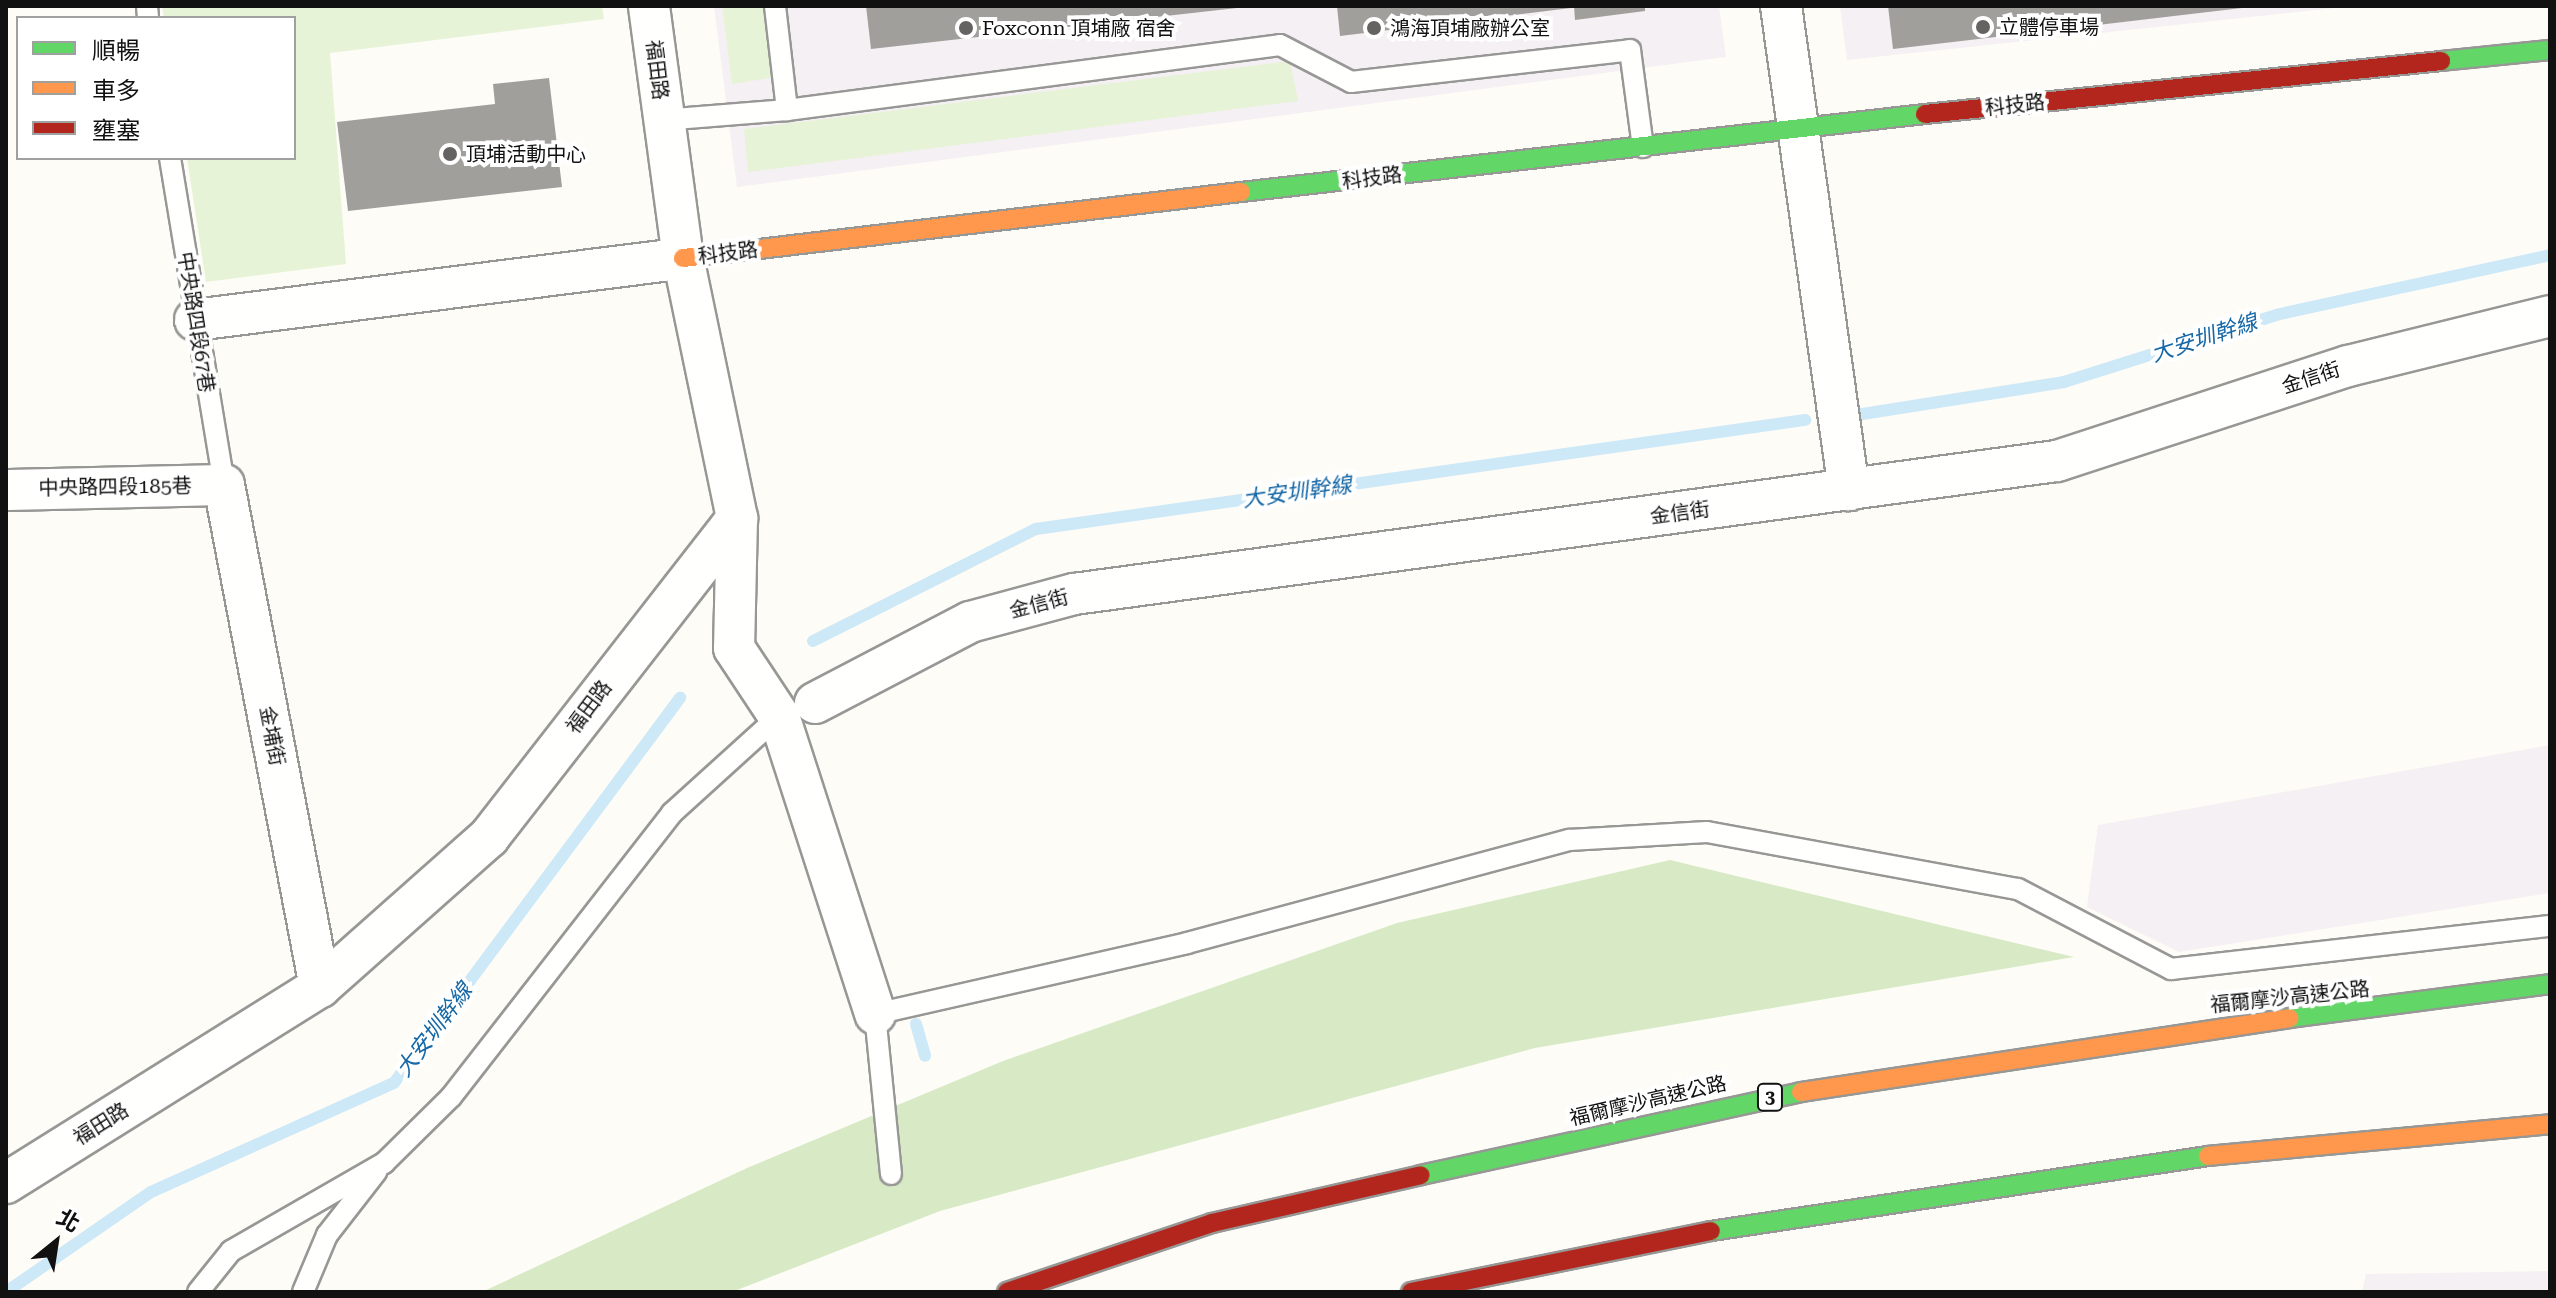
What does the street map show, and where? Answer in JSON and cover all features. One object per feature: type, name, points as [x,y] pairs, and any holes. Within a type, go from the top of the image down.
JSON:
[{"type":"main road","name":"科技路","points":[[683,258],[1795,127],[2550,50]]},
{"type":"main road","name":"福爾摩沙高速公路","points":[[1007,1292],[1212,1223],[1746,1101],[2185,1031],[2550,984]]},
{"type":"main road","points":[[1411,1292],[1666,1238],[2197,1157],[2550,1124]]},
{"type":"street","name":"福田路","points":[[6,1183],[320,987],[489,837],[737,518],[683,258],[649,6]]},
{"type":"street","points":[[1781,6],[1795,127],[1849,490]]},
{"type":"street","name":"科技路","points":[[195,320],[683,258]]},
{"type":"street","name":"金信街","points":[[797,709],[970,622],[1074,594],[2057,461],[2348,366],[2550,316]]},
{"type":"street","name":"中央路四段185巷","points":[[6,490],[224,485]]},
{"type":"street","name":"金埔街","points":[[224,485],[320,987]]},
{"type":"street","points":[[737,518],[734,648],[797,709],[875,1014]]},
{"type":"lane","points":[[775,6],[787,110]]},
{"type":"lane","points":[[663,120],[787,110],[1280,45],[1351,82],[1630,50],[1643,147]]},
{"type":"lane","name":"中央路四段67巷","points":[[170,160],[224,485]]},
{"type":"lane","points":[[303,1292],[327,1235],[384,1163],[451,1097],[672,813],[797,709]]},
{"type":"lane","points":[[891,1174],[875,1014],[1187,943],[1569,840],[1707,832],[2018,889],[2171,969],[2550,926]]},
{"type":"lane","points":[[198,1292],[231,1251],[384,1163]]},
{"type":"shaded area","points":[[714,6],[1719,6],[1726,57],[737,187]]},
{"type":"shaded area","points":[[1840,6],[2353,6],[1847,60]]},
{"type":"shaded area","points":[[2550,745],[2550,893],[2179,952],[2087,907],[2098,825]]},
{"type":"shaded area","points":[[2550,1271],[2550,1292],[2362,1292],[2366,1274]]},
{"type":"green space","points":[[162,6],[602,6],[604,19],[330,53],[346,264],[206,282],[187,160],[296,160],[296,16],[164,16]]},
{"type":"green space","points":[[722,6],[767,6],[776,77],[732,84]]},
{"type":"green space","points":[[1290,61],[1298,101],[748,172],[744,129]]},
{"type":"green space","points":[[1670,860],[2074,957],[1535,1048],[940,1211],[732,1292],[482,1292],[747,1168],[1003,1061],[1397,923]]},
{"type":"building","name":"Foxconn 頂埔廠 宿舍","points":[[866,6],[1237,6],[1237,8],[871,49]]},
{"type":"building","name":"鴻海頂埔廠辦公室","points":[[1337,6],[1571,6],[1571,8],[1340,36]]},
{"type":"building","points":[[1574,6],[1645,6],[1645,11],[1575,20]]},
{"type":"building","name":"立體停車場","points":[[1888,6],[2242,6],[2242,8],[1893,49]]},
{"type":"building","name":"頂埔活動中心","points":[[549,78],[562,187],[348,211],[337,122],[495,104],[493,84]]},
{"type":"waterway","name":"大安圳幹線","points":[[1856,415],[2064,382],[2280,314],[2550,255]]},
{"type":"waterway","name":"大安圳幹線","points":[[813,641],[1036,529],[1805,420]]},
{"type":"waterway","name":"大安圳幹線","points":[[6,1292],[151,1192],[394,1083],[680,698]]},
{"type":"waterway","points":[[916,1024],[925,1056]]},
{"type":"traffic: fast","points":[[2441,61],[2550,50]]},
{"type":"traffic: fast","points":[[1241,192],[1925,114]]},
{"type":"traffic: fast","points":[[2289,1018],[2550,984]]},
{"type":"traffic: fast","points":[[1421,1175],[1801,1092]]},
{"type":"traffic: fast","points":[[1711,1231],[2208,1156]]},
{"type":"traffic: slow","points":[[683,258],[1241,192]]},
{"type":"traffic: slow","points":[[1801,1092],[2289,1018]]},
{"type":"traffic: slow","points":[[2208,1156],[2550,1124]]},
{"type":"traffic: jam","points":[[1925,114],[2441,61]]},
{"type":"traffic: jam","points":[[1007,1292],[1212,1223],[1421,1175]]},
{"type":"traffic: jam","points":[[1411,1292],[1711,1231]]},
{"type":"place","name":"立體停車場","points":[[1983,27]]},
{"type":"place","name":"Foxconn 頂埔廠 宿舍","points":[[966,28]]},
{"type":"place","name":"鴻海頂埔廠辦公室","points":[[1374,28]]},
{"type":"place","name":"頂埔活動中心","points":[[450,154]]}]
